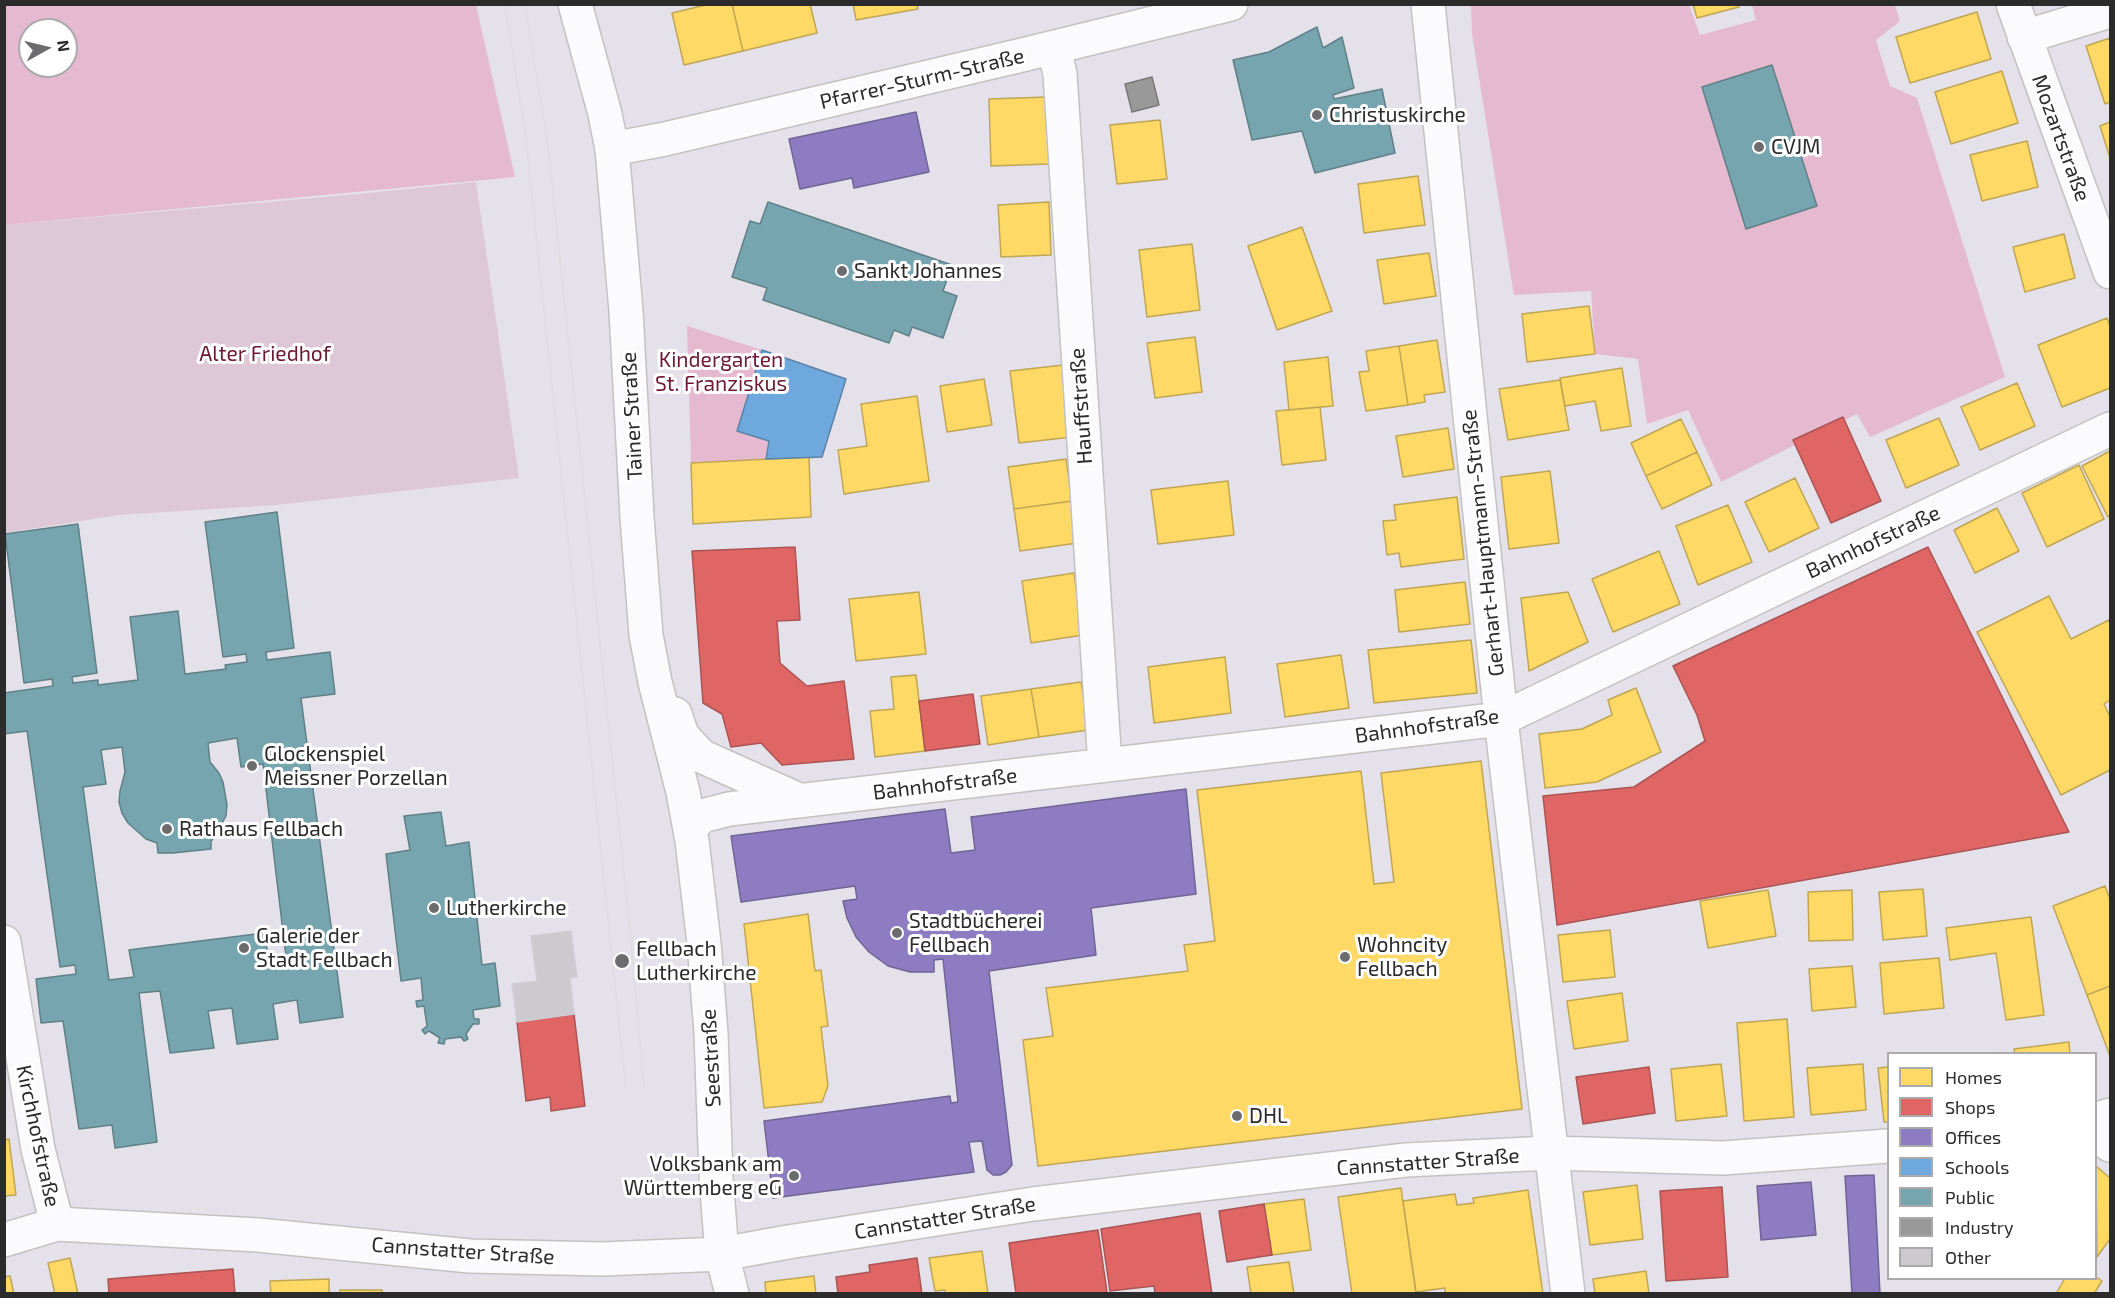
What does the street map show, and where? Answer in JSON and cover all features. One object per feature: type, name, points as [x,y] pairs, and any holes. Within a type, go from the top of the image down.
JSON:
[{"type":"street","name":"Tainer Straße","points":[[575,4],[605,114],[612,149],[626,311],[646,635],[690,828]]},
{"type":"street","name":"Pfarrer-Sturm-Straße","points":[[612,149],[665,139],[1054,48],[1230,4]]},
{"type":"street","name":"Gerhart-Hauptmann-Straße","points":[[1428,4],[1501,719],[1568,1293]]},
{"type":"street","name":"Mozartstraße","points":[[2013,4],[2110,272]]},
{"type":"street","points":[[2024,37],[2110,11]]},
{"type":"street","name":"Hauffstraße","points":[[1054,48],[1060,74],[1105,765]]},
{"type":"street","name":"Bahnhofstraße","points":[[690,828],[702,816],[709,813],[1501,719],[2110,429]]},
{"type":"street","points":[[655,682],[675,714],[682,735],[701,756],[801,801]]},
{"type":"street","name":"Seestraße","points":[[690,828],[704,943],[710,1021],[716,1177],[722,1254],[732,1293]]},
{"type":"street","name":"Kirchhofstraße","points":[[4,942],[38,1149],[57,1224]]},
{"type":"street","points":[[2097,1136],[2110,1145]]},
{"type":"street","name":"Cannstatter Straße","points":[[4,1240],[57,1224],[258,1235],[470,1256],[603,1259],[722,1254],[1045,1202],[1406,1160],[1550,1153],[1723,1158],[1887,1146]]},
{"type":"green space","points":[[5,4],[476,5],[515,177],[5,225]]},
{"type":"green space","points":[[1471,5],[1689,5],[1700,35],[1756,20],[1752,5],[1895,5],[1900,21],[1876,40],[1890,86],[1917,98],[2005,377],[1870,437],[1857,414],[1721,482],[1688,410],[1647,424],[1638,359],[1595,354],[1591,291],[1514,295],[1472,34]]},
{"type":"green space","name":"Alter Friedhof","points":[[476,182],[519,478],[276,505],[119,515],[5,533],[5,225]]},
{"type":"green space","name":"Kindergarten St. Franziskus","points":[[687,326],[762,350],[737,431],[769,441],[766,459],[691,463]]},
{"type":"building: Homes","points":[[710,4],[732,4],[743,51],[684,65],[672,13]]},
{"type":"building: Homes","points":[[732,4],[810,4],[817,33],[743,51]]},
{"type":"building: Homes","points":[[853,4],[917,4],[918,9],[856,20]]},
{"type":"building: Homes","points":[[1693,4],[1738,4],[1739,7],[1697,18]]},
{"type":"building: Homes","points":[[1977,12],[1991,59],[1910,83],[1896,37]]},
{"type":"building: Homes","points":[[2110,38],[2110,102],[2105,104],[2086,46]]},
{"type":"building: Homes","points":[[2002,71],[2018,123],[1951,144],[1935,92]]},
{"type":"building: Homes","points":[[1047,97],[1049,164],[991,166],[989,99]]},
{"type":"building: Homes","points":[[1160,120],[1167,179],[1117,184],[1110,125]]},
{"type":"building: Homes","points":[[2110,122],[2110,158],[2100,126]]},
{"type":"building: Homes","points":[[2027,141],[2038,187],[1982,201],[1970,155]]},
{"type":"building: Homes","points":[[1418,176],[1425,225],[1364,233],[1358,184]]},
{"type":"building: Homes","points":[[1049,202],[1051,255],[1001,257],[998,205]]},
{"type":"building: Homes","points":[[1302,227],[1332,311],[1277,330],[1248,246]]},
{"type":"building: Homes","points":[[2064,234],[2075,278],[2025,292],[2013,247]]},
{"type":"building: Homes","points":[[1192,244],[1200,310],[1147,317],[1139,250]]},
{"type":"building: Homes","points":[[1429,253],[1436,296],[1384,304],[1377,260]]},
{"type":"building: Homes","points":[[1589,306],[1595,354],[1527,362],[1522,314]]},
{"type":"building: Homes","points":[[2107,318],[2110,326],[2110,388],[2062,407],[2038,345]]},
{"type":"building: Homes","points":[[1195,337],[1202,392],[1155,398],[1147,343]]},
{"type":"building: Homes","points":[[1437,340],[1445,392],[1424,395],[1425,402],[1408,405],[1399,346]]},
{"type":"building: Homes","points":[[1399,346],[1408,405],[1366,411],[1359,372],[1369,371],[1366,351]]},
{"type":"building: Homes","points":[[1328,357],[1333,406],[1289,410],[1284,362]]},
{"type":"building: Homes","points":[[1063,365],[1072,437],[1019,443],[1010,371]]},
{"type":"building: Homes","points":[[1622,368],[1631,426],[1601,431],[1595,401],[1565,406],[1560,378]]},
{"type":"building: Homes","points":[[984,379],[992,425],[947,432],[940,386]]},
{"type":"building: Homes","points":[[1560,380],[1569,430],[1508,440],[1499,389]]},
{"type":"building: Homes","points":[[2017,383],[2035,426],[1980,450],[1961,407]]},
{"type":"building: Homes","points":[[917,396],[929,481],[844,494],[838,450],[867,446],[861,404]]},
{"type":"building: Homes","points":[[1320,407],[1326,460],[1282,465],[1276,411]]},
{"type":"building: Homes","points":[[1939,418],[1959,465],[1906,488],[1886,440]]},
{"type":"building: Homes","points":[[1681,419],[1697,452],[1646,476],[1631,443]]},
{"type":"building: Homes","points":[[1448,428],[1454,469],[1403,477],[1396,436]]},
{"type":"building: Homes","points":[[2110,451],[2110,515],[2108,517],[2082,466]]},
{"type":"building: Homes","points":[[1697,452],[1712,485],[1662,509],[1646,476]]},
{"type":"building: Homes","points":[[809,457],[811,517],[693,524],[691,463]]},
{"type":"building: Homes","points":[[1066,459],[1072,501],[1014,509],[1008,467]]},
{"type":"building: Homes","points":[[2079,465],[2104,519],[2047,547],[2022,493]]},
{"type":"building: Homes","points":[[1550,471],[1559,543],[1509,549],[1501,477]]},
{"type":"building: Homes","points":[[1795,478],[1819,528],[1769,552],[1745,502]]},
{"type":"building: Homes","points":[[1228,481],[1234,535],[1158,544],[1151,490]]},
{"type":"building: Homes","points":[[1457,497],[1464,559],[1401,567],[1399,553],[1387,555],[1383,521],[1396,520],[1394,505]]},
{"type":"building: Homes","points":[[1072,501],[1078,543],[1020,551],[1014,509]]},
{"type":"building: Homes","points":[[1728,505],[1752,562],[1698,585],[1676,526]]},
{"type":"building: Homes","points":[[1997,508],[2019,551],[1975,573],[1954,530]]},
{"type":"building: Homes","points":[[1659,551],[1680,604],[1613,632],[1592,579]]},
{"type":"building: Homes","points":[[1074,573],[1083,635],[1031,643],[1022,581]]},
{"type":"building: Homes","points":[[1465,582],[1470,624],[1399,632],[1395,590]]},
{"type":"building: Homes","points":[[919,592],[926,654],[856,661],[849,599]]},
{"type":"building: Homes","points":[[1568,592],[1588,642],[1529,671],[1521,598]]},
{"type":"building: Homes","points":[[2049,596],[2071,639],[2109,620],[2110,624],[2110,700],[2104,704],[2110,717],[2110,770],[2061,795],[1977,632]]},
{"type":"building: Homes","points":[[1471,640],[1477,693],[1374,703],[1368,650]]},
{"type":"building: Homes","points":[[1341,655],[1349,708],[1285,717],[1277,664]]},
{"type":"building: Homes","points":[[1225,657],[1231,713],[1154,723],[1148,667]]},
{"type":"building: Homes","points":[[916,675],[925,751],[875,757],[870,711],[894,709],[891,677]]},
{"type":"building: Homes","points":[[1081,682],[1089,730],[1039,737],[1031,689]]},
{"type":"building: Homes","points":[[1636,688],[1661,752],[1597,782],[1545,788],[1539,734],[1582,729],[1612,715],[1608,700]]},
{"type":"building: Homes","points":[[1031,689],[1039,737],[988,745],[981,696]]},
{"type":"building: Homes","name":"Wohncity Fellbach","points":[[1481,761],[1522,1109],[1038,1166],[1023,1040],[1053,1036],[1046,988],[1188,971],[1184,945],[1215,941],[1197,790],[1361,771],[1374,884],[1394,882],[1381,773]]},
{"type":"building: Homes","points":[[2105,886],[2110,899],[2110,986],[2087,995],[2053,906]]},
{"type":"building: Homes","points":[[1923,889],[1927,936],[1883,940],[1879,892]]},
{"type":"building: Homes","points":[[1768,890],[1776,936],[1708,948],[1700,901]]},
{"type":"building: Homes","points":[[1852,890],[1853,940],[1809,941],[1808,892]]},
{"type":"building: Homes","points":[[808,914],[815,971],[821,970],[828,1026],[821,1027],[828,1086],[822,1102],[764,1108],[744,924]]},
{"type":"building: Homes","points":[[2031,917],[2044,1015],[2006,1020],[1996,953],[1950,960],[1946,928]]},
{"type":"building: Homes","points":[[1610,930],[1615,977],[1563,982],[1558,935]]},
{"type":"building: Homes","points":[[1939,958],[1944,1008],[1884,1014],[1880,963]]},
{"type":"building: Homes","points":[[1852,966],[1856,1007],[1812,1011],[1809,969]]},
{"type":"building: Homes","points":[[2110,986],[2110,1056],[2087,995]]},
{"type":"building: Homes","points":[[1622,993],[1628,1041],[1574,1049],[1567,1001]]},
{"type":"building: Homes","points":[[1787,1019],[1794,1117],[1744,1121],[1737,1023]]},
{"type":"building: Homes","points":[[2069,1042],[2070,1052],[2015,1052],[2014,1049]]},
{"type":"building: Homes","points":[[1721,1064],[1727,1116],[1676,1121],[1671,1069]]},
{"type":"building: Homes","points":[[1863,1064],[1866,1110],[1811,1115],[1807,1068]]},
{"type":"building: Homes","points":[[1887,1067],[1887,1122],[1884,1122],[1878,1068]]},
{"type":"building: Homes","points":[[9,1139],[16,1195],[4,1196],[4,1140]]},
{"type":"building: Homes","points":[[2097,1167],[2110,1178],[2110,1239],[2097,1257]]},
{"type":"building: Homes","points":[[1637,1185],[1643,1239],[1590,1245],[1583,1192]]},
{"type":"building: Homes","points":[[1401,1188],[1416,1294],[1352,1294],[1338,1197]]},
{"type":"building: Homes","points":[[1528,1190],[1543,1294],[1445,1294],[1445,1288],[1416,1292],[1403,1201],[1455,1194],[1457,1205],[1474,1203],[1473,1198]]},
{"type":"building: Homes","points":[[1304,1199],[1311,1250],[1272,1255],[1264,1204]]},
{"type":"building: Homes","points":[[982,1251],[988,1294],[946,1294],[945,1290],[935,1291],[929,1258]]},
{"type":"building: Homes","points":[[70,1258],[78,1294],[55,1294],[48,1263]]},
{"type":"building: Homes","points":[[1289,1262],[1294,1294],[1251,1294],[1247,1267]]},
{"type":"building: Homes","points":[[1646,1271],[1649,1294],[1595,1294],[1593,1279]]},
{"type":"building: Homes","points":[[10,1276],[14,1294],[4,1294],[4,1277]]},
{"type":"building: Homes","points":[[814,1276],[816,1294],[766,1294],[765,1282]]},
{"type":"building: Homes","points":[[2097,1278],[2102,1281],[2094,1294],[2056,1294],[2064,1280],[2097,1280]]},
{"type":"building: Homes","points":[[329,1279],[329,1294],[271,1294],[270,1281]]},
{"type":"building: Homes","points":[[340,1290],[382,1290],[382,1294],[340,1294]]},
{"type":"building: Shops","points":[[1843,417],[1881,501],[1831,523],[1793,440]]},
{"type":"building: Shops","points":[[795,547],[800,620],[777,621],[780,663],[807,686],[844,681],[854,759],[782,765],[761,743],[731,747],[722,714],[703,703],[692,551]]},
{"type":"building: Shops","points":[[1928,547],[2069,832],[1557,925],[1543,796],[1634,787],[1705,741],[1697,715],[1673,666]]},
{"type":"building: Shops","points":[[973,694],[980,744],[925,751],[919,701]]},
{"type":"building: Shops","points":[[574,1014],[585,1106],[551,1111],[550,1097],[526,1101],[517,1022]]},
{"type":"building: Shops","points":[[1649,1067],[1655,1113],[1583,1124],[1576,1077]]},
{"type":"building: Shops","points":[[1722,1187],[1728,1277],[1666,1281],[1660,1191]]},
{"type":"building: Shops","points":[[1264,1204],[1272,1255],[1227,1262],[1219,1211]]},
{"type":"building: Shops","points":[[1200,1213],[1212,1294],[1155,1294],[1154,1286],[1110,1291],[1101,1229]]},
{"type":"building: Shops","points":[[1098,1230],[1107,1292],[1016,1294],[1009,1243]]},
{"type":"building: Shops","points":[[917,1258],[922,1294],[838,1294],[836,1277],[870,1272],[869,1265]]},
{"type":"building: Shops","points":[[233,1269],[235,1294],[109,1294],[108,1279]]},
{"type":"building: Offices","points":[[916,112],[929,172],[854,188],[852,178],[800,189],[789,139]]},
{"type":"building: Offices","points":[[1186,789],[1196,894],[1091,908],[1096,955],[989,971],[1012,1165],[1006,1172],[993,1175],[987,1170],[982,1141],[969,1142],[974,1172],[773,1198],[764,1121],[950,1096],[951,1103],[958,1102],[943,959],[934,960],[934,972],[910,972],[888,966],[869,952],[856,937],[847,918],[843,901],[857,899],[855,886],[741,902],[731,836],[945,809],[951,853],[975,850],[971,817]]},
{"type":"building: Offices","points":[[1874,1175],[1880,1294],[1852,1294],[1845,1176]]},
{"type":"building: Offices","points":[[1811,1182],[1816,1235],[1761,1240],[1757,1186]]},
{"type":"building: Schools","name":"Kindergarten St. Franziskus","points":[[762,350],[846,379],[822,457],[766,459],[769,441],[737,431]]},
{"type":"building: Public","name":"Christuskirche","points":[[1317,27],[1323,48],[1342,37],[1354,88],[1333,95],[1334,99],[1382,89],[1395,153],[1315,173],[1302,131],[1252,140],[1233,60],[1269,52]]},
{"type":"building: Public","name":"CVJM","points":[[1772,65],[1817,206],[1746,229],[1702,87]]},
{"type":"building: Public","name":"Sankt Johannes","points":[[768,202],[952,265],[943,291],[957,296],[943,338],[912,327],[909,336],[894,330],[889,343],[763,300],[767,288],[732,277],[750,221],[760,224]]},
{"type":"building: Public","points":[[277,512],[294,648],[266,652],[267,660],[330,652],[335,694],[301,698],[343,1017],[300,1023],[297,1000],[273,1004],[278,1039],[237,1044],[232,1008],[208,1011],[214,1048],[170,1053],[160,991],[139,993],[157,1142],[115,1148],[112,1125],[79,1129],[63,1021],[41,1023],[36,979],[76,974],[75,965],[60,967],[27,731],[4,734],[4,693],[53,686],[52,679],[24,683],[5,534],[78,524],[97,673],[72,677],[73,683],[98,680],[98,685],[138,680],[130,617],[178,611],[185,674],[226,669],[225,665],[247,662],[246,654],[223,657],[205,522]],"holes":[[[237,738],[241,767],[263,764],[286,957],[269,960],[264,933],[144,948],[129,950],[134,977],[109,980],[83,787],[106,784],[101,750],[122,747],[125,772],[119,802],[122,813],[128,823],[146,839],[157,843],[158,853],[211,849],[211,842],[226,816],[227,805],[223,782],[210,762],[208,743]]]},
{"type":"building: Public","name":"Lutherkirche","points":[[441,812],[446,846],[469,842],[482,965],[495,963],[500,1006],[473,1010],[474,1019],[479,1019],[479,1024],[473,1024],[466,1034],[468,1039],[464,1041],[461,1037],[445,1039],[444,1044],[438,1043],[440,1038],[429,1031],[425,1034],[422,1030],[427,1026],[424,1006],[417,1007],[416,1001],[423,1000],[421,978],[401,981],[386,854],[410,850],[404,816]]},
{"type":"building: Industry","points":[[1152,77],[1159,105],[1132,112],[1125,84]]},
{"type":"building: Other","points":[[571,931],[577,977],[570,978],[574,1014],[517,1022],[512,984],[537,981],[531,936]]},
{"type":"tram line","points":[[505,4],[526,139],[626,1090]]},
{"type":"tram line","points":[[525,4],[548,145],[633,960],[644,1087]]},
{"type":"place","name":"Christuskirche","points":[[1317,115]]},
{"type":"place","name":"CVJM","points":[[1759,147]]},
{"type":"place","name":"Sankt Johannes","points":[[842,271]]},
{"type":"place","name":"Glockenspiel Meissner Porzellan","points":[[252,766]]},
{"type":"place","name":"Rathaus Fellbach","points":[[167,829]]},
{"type":"place","name":"Lutherkirche","points":[[434,908]]},
{"type":"place","name":"Stadtbücherei Fellbach","points":[[897,933]]},
{"type":"place","name":"Galerie der Stadt Fellbach","points":[[244,948]]},
{"type":"place","name":"Wohncity Fellbach","points":[[1345,957]]},
{"type":"place","name":"Fellbach Lutherkirche","points":[[622,961]]},
{"type":"place","name":"DHL","points":[[1237,1116]]},
{"type":"place","name":"Volksbank am Württemberg eG","points":[[794,1176]]}]
